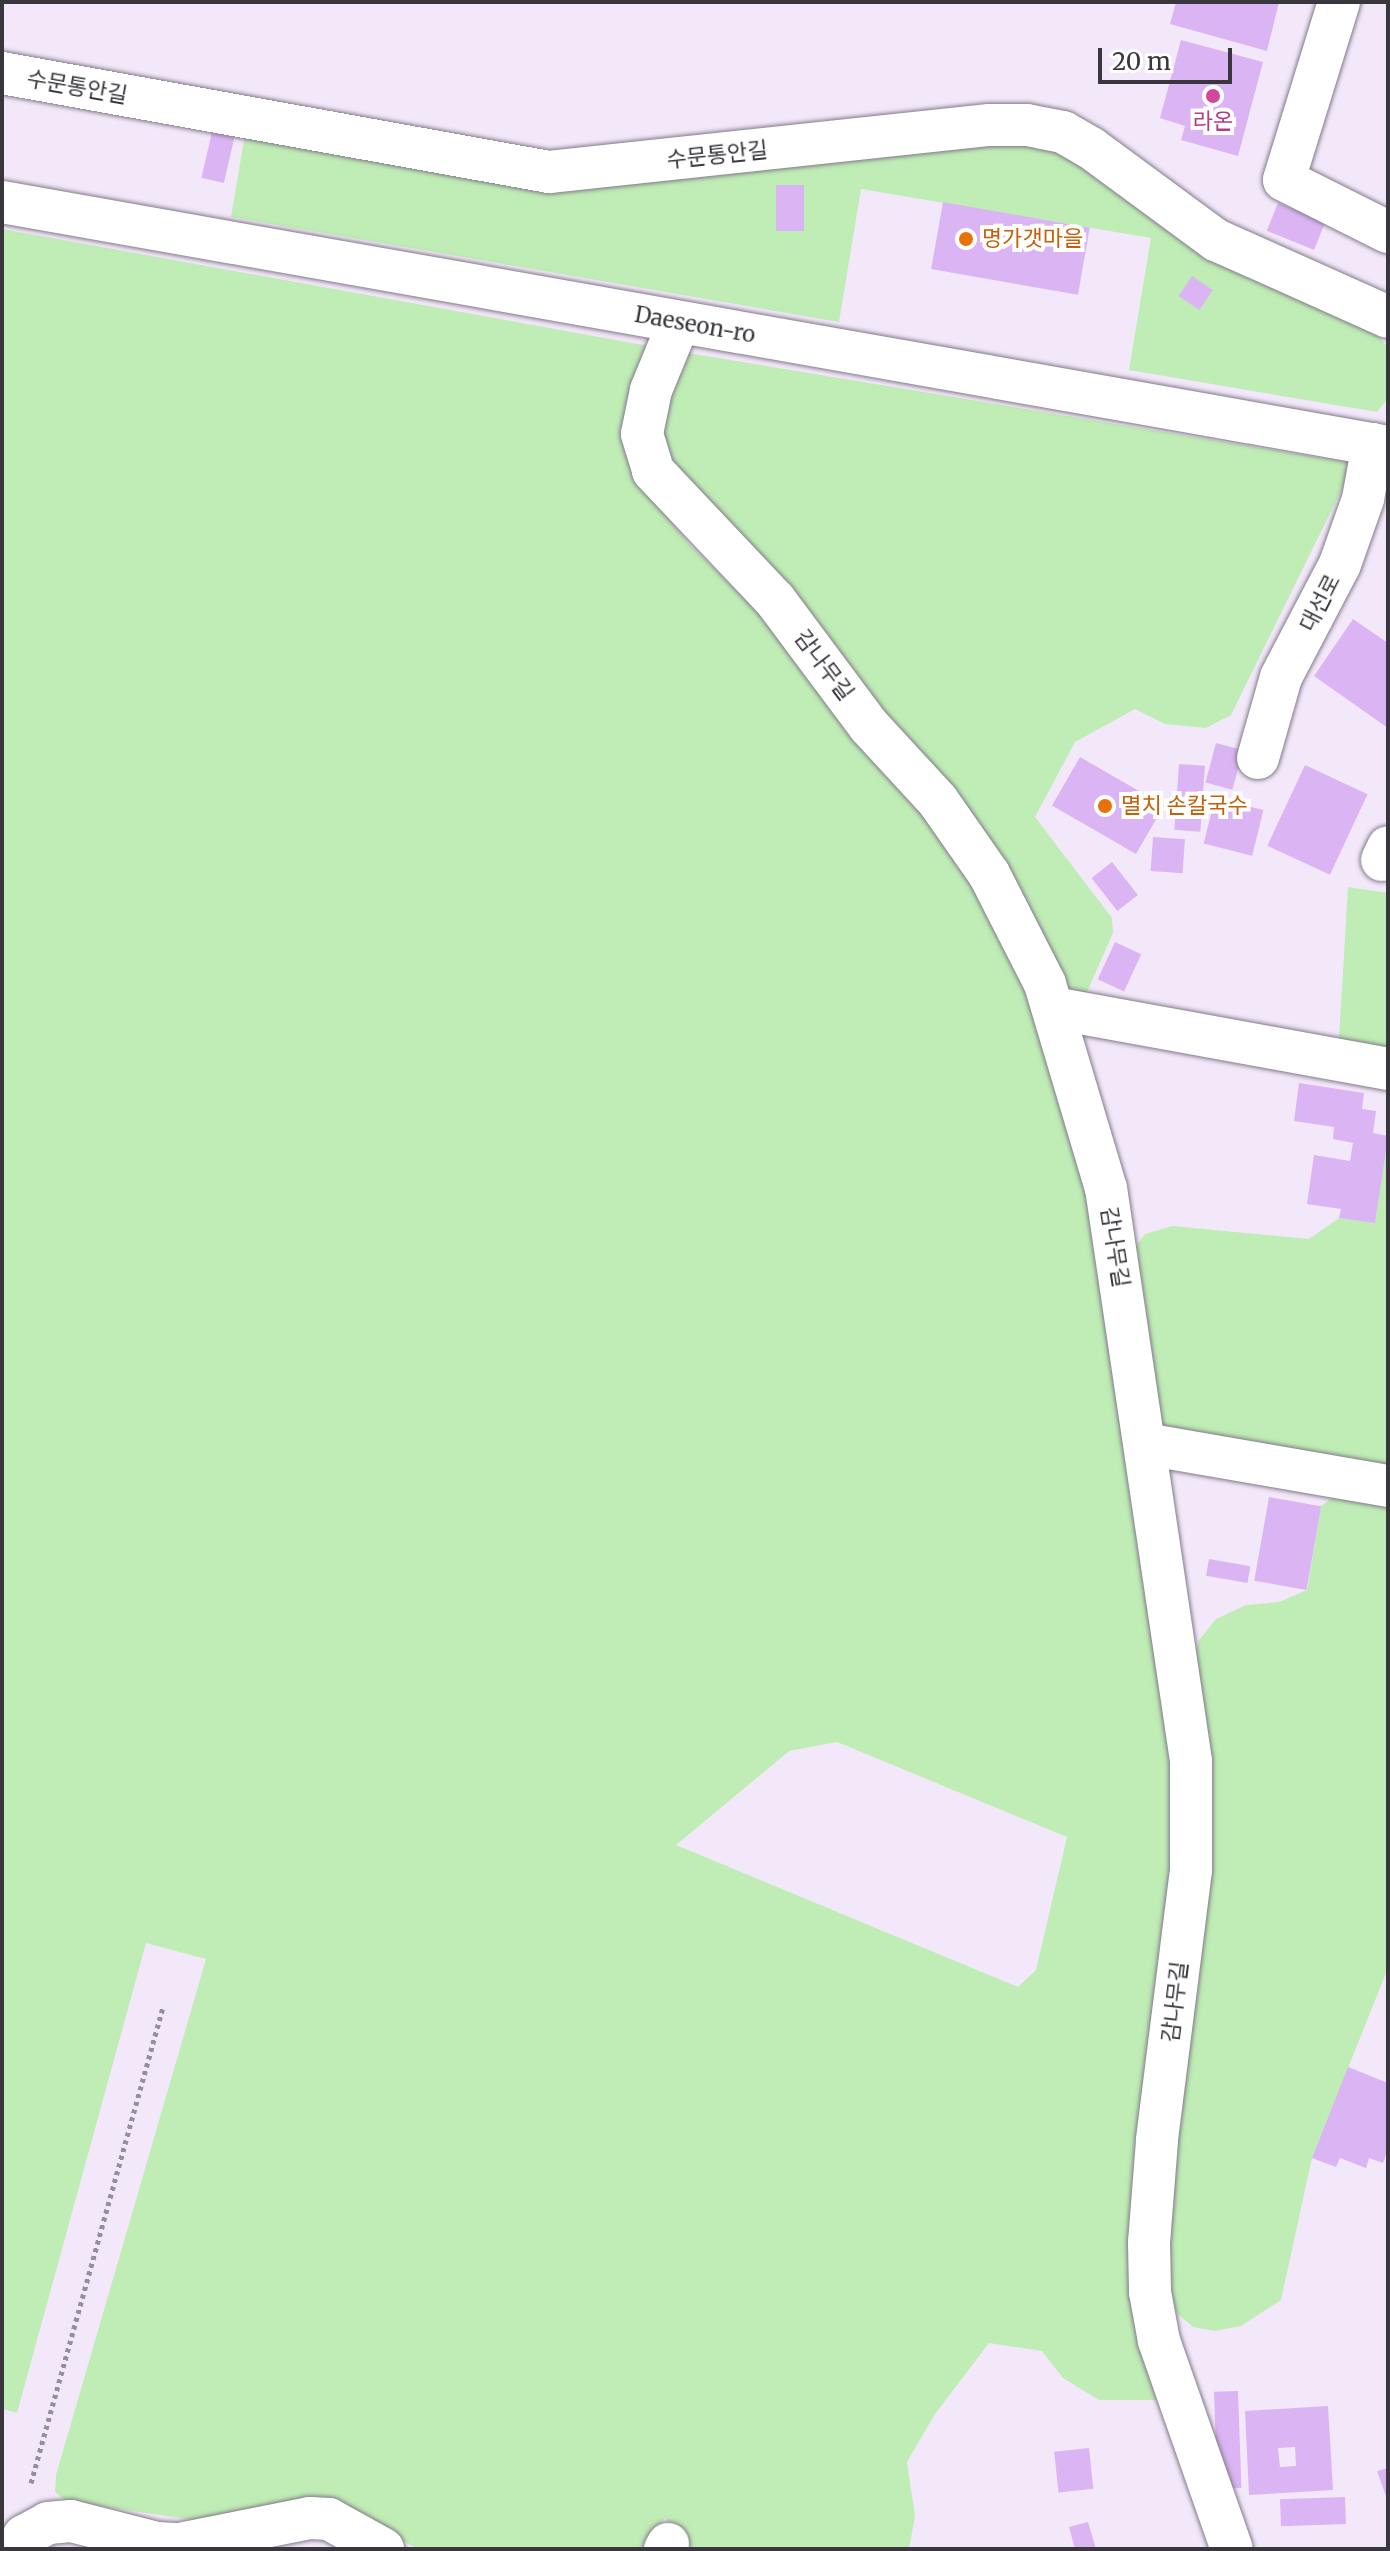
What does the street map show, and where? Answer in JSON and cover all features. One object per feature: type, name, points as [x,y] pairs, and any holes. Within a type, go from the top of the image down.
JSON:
[{"type":"street","points":[[1339,2],[1284,180],[1388,232]]},
{"type":"street","name":"수문통안길","points":[[2,73],[549,172],[989,125],[1027,125],[1063,132],[1091,148],[1216,240],[1388,317]]},
{"type":"street","name":"Daeseon-ro","points":[[2,202],[1380,445]]},
{"type":"street","name":"감나무길","points":[[679,322],[651,390],[642,434],[653,471],[775,600],[869,726],[938,801],[989,874],[1045,984],[1106,1188],[1191,1761],[1191,1870],[1157,2141],[1149,2243],[1150,2292],[1159,2341],[1232,2549]]},
{"type":"street","name":"대선로","points":[[1258,758],[1281,677],[1340,564],[1380,445]]},
{"type":"street","points":[[1053,1008],[1388,1069]]},
{"type":"street","points":[[1145,1444],[1388,1486]]},
{"type":"street","points":[[15,2549],[24,2536],[48,2523],[71,2521],[157,2543],[179,2544],[310,2518],[329,2519],[383,2549]]},
{"type":"path","points":[[29,2489],[163,2007]]},
{"type":"green space","points":[[246,128],[410,162],[1048,139],[1371,327],[1388,348],[1388,398],[1377,412],[1129,370],[1151,238],[861,189],[839,322],[231,217]]},
{"type":"green space","points":[[2,229],[660,348],[640,481],[689,544],[767,621],[928,815],[975,886],[1029,993],[1095,1193],[1173,1699],[1164,2400],[1099,2400],[1063,2378],[1042,2351],[989,2343],[935,2414],[907,2462],[915,2516],[909,2549],[691,2549],[665,2518],[641,2549],[417,2549],[337,2503],[194,2520],[66,2501],[55,2492],[56,2475],[206,1959],[146,1943],[17,2413],[2,2409]],"holes":[[[837,1742],[1067,1837],[1036,1970],[1018,1987],[676,1845],[789,1751]]]},
{"type":"green space","points":[[682,352],[1351,463],[1343,487],[1231,715],[1206,728],[1165,724],[1135,709],[1075,742],[1035,817],[1112,918],[1113,933],[1083,1001],[1073,999],[662,463],[663,394]]},
{"type":"green space","points":[[1348,887],[1388,893],[1388,1049],[1339,1039]]},
{"type":"green space","points":[[1388,1139],[1388,1476],[1163,1439],[1133,1250],[1145,1234],[1172,1226],[1309,1239],[1339,1218],[1375,1223]]},
{"type":"green space","points":[[1352,1494],[1388,1500],[1388,1968],[1312,2158],[1281,2300],[1241,2326],[1215,2331],[1193,2327],[1177,2313],[1167,2296],[1193,1662],[1199,1640],[1216,1619],[1246,1605],[1279,1602],[1307,1590],[1321,1506],[1332,1498]]},
{"type":"building","points":[[1176,2],[1279,2],[1267,51],[1170,24]]},
{"type":"building","points":[[1181,40],[1263,62],[1238,156],[1181,140],[1185,126],[1160,118]]},
{"type":"building","points":[[212,132],[234,137],[224,183],[201,178]]},
{"type":"building","points":[[776,185],[804,185],[804,231],[776,231]]},
{"type":"building","points":[[943,202],[1090,228],[1078,295],[931,269]]},
{"type":"building","points":[[1278,203],[1325,222],[1314,250],[1267,231]]},
{"type":"building","points":[[1192,276],[1213,290],[1199,310],[1179,296]]},
{"type":"building","points":[[1353,619],[1388,643],[1388,728],[1314,676]]},
{"type":"building","points":[[1216,743],[1243,750],[1232,790],[1205,783]]},
{"type":"building","points":[[1080,757],[1164,806],[1136,854],[1052,805]]},
{"type":"building","points":[[1179,764],[1205,766],[1200,832],[1174,830]]},
{"type":"building","points":[[1305,765],[1368,794],[1330,875],[1267,846]]},
{"type":"building","points":[[1215,798],[1264,810],[1252,856],[1204,844]]},
{"type":"building","points":[[1153,837],[1185,839],[1183,873],[1151,871]]},
{"type":"building","points":[[1112,862],[1138,895],[1117,911],[1092,878]]},
{"type":"building","points":[[1115,942],[1141,954],[1124,991],[1098,979]]},
{"type":"building","points":[[1299,1083],[1364,1093],[1362,1109],[1376,1111],[1373,1133],[1388,1136],[1388,1139],[1375,1223],[1339,1218],[1341,1209],[1307,1204],[1314,1155],[1350,1161],[1353,1143],[1333,1139],[1334,1127],[1294,1121]]},
{"type":"building","points":[[1269,1497],[1321,1506],[1306,1590],[1254,1581]]},
{"type":"building","points":[[1209,1559],[1250,1566],[1247,1583],[1206,1576]]},
{"type":"building","points":[[1348,2067],[1388,2083],[1388,2149],[1383,2163],[1369,2158],[1366,2168],[1340,2158],[1336,2167],[1312,2158]]},
{"type":"building","points":[[1238,2391],[1241,2488],[1217,2489],[1214,2392]]},
{"type":"building","points":[[1328,2406],[1333,2490],[1249,2495],[1245,2411]],"holes":[[[1295,2447],[1296,2466],[1280,2467],[1278,2448]]]},
{"type":"building","points":[[1089,2448],[1093,2489],[1058,2492],[1054,2452]]},
{"type":"building","points":[[1388,2468],[1388,2502],[1377,2471]]},
{"type":"building","points":[[1345,2497],[1346,2524],[1281,2526],[1280,2499]]},
{"type":"building","points":[[1088,2522],[1096,2549],[1075,2549],[1069,2527]]},
{"type":"place","name":"라온","points":[[1213,96]]},
{"type":"place","name":"명가갯마을","points":[[966,239]]},
{"type":"place","name":"멸치 손칼국수","points":[[1105,806]]}]
